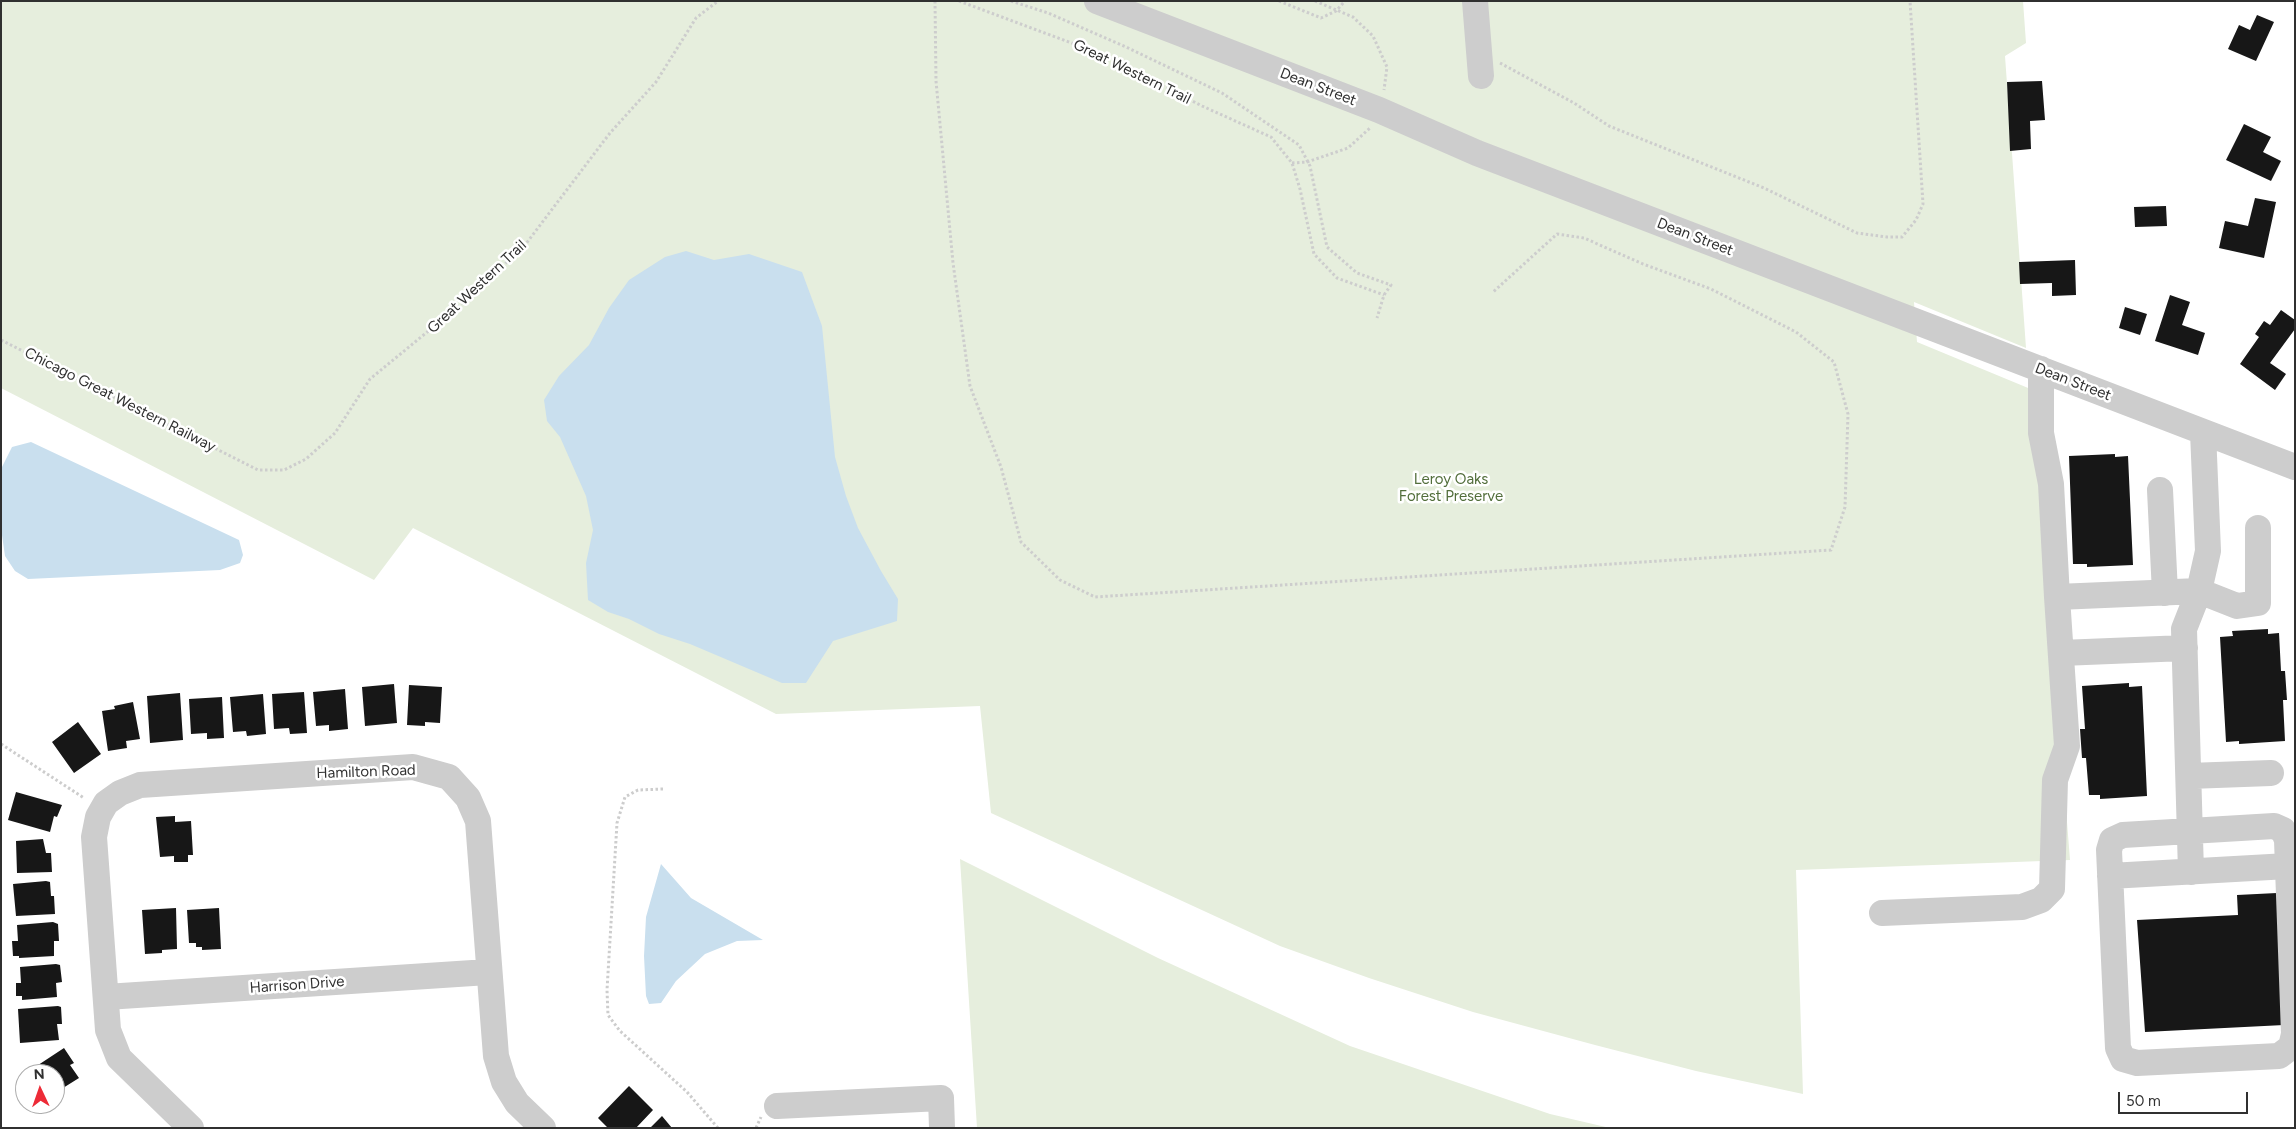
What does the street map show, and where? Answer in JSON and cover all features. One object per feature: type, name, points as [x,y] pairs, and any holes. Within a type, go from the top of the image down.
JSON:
[{"type":"street","name":"Dean Street","points":[[1097,1],[1378,110],[1477,153],[2295,467]]},
{"type":"street","points":[[1474,1],[1480,64]]},
{"type":"street","points":[[1882,912],[2022,907],[2041,900],[2052,889],[2055,780],[2067,746],[2051,484],[2041,434],[2041,369]]},
{"type":"street","points":[[2191,872],[2184,629],[2199,591],[2208,551],[2203,432]]},
{"type":"street","points":[[2160,490],[2165,593]]},
{"type":"street","points":[[2057,597],[2199,591],[2237,606],[2258,603],[2258,528]]},
{"type":"street","points":[[2061,653],[2185,648]]},
{"type":"street","name":"Hamilton Road","points":[[191,1128],[119,1058],[108,1030],[94,837],[98,817],[106,804],[120,793],[140,786],[413,766],[449,777],[468,798],[478,821],[488,972],[496,1056],[504,1082],[517,1103],[543,1128]]},
{"type":"street","points":[[2188,776],[2270,772]]},
{"type":"street","points":[[2274,826],[2284,830],[2287,840],[2288,866],[2294,1034],[2291,1047],[2279,1056],[2136,1063],[2123,1059],[2118,1048],[2109,850],[2112,840],[2124,835],[2274,826]]},
{"type":"street","points":[[2110,876],[2288,866]]},
{"type":"street","name":"Harrison Drive","points":[[106,998],[488,972]]},
{"type":"street","points":[[777,1106],[941,1098],[942,1128]]},
{"type":"path","name":"Great Western Trail","points":[[239,460],[258,470],[284,470],[306,458],[335,433],[370,379],[471,296],[525,245],[610,133],[656,82],[696,18],[718,1]]},
{"type":"path","points":[[935,1],[936,81],[953,263],[970,386],[1001,466],[1021,542],[1060,580],[1095,597],[1831,550],[1844,507],[1848,414],[1834,362],[1796,332],[1711,289],[1643,264],[1584,238],[1557,234],[1492,293]]},
{"type":"path","name":"Great Western Trail","points":[[959,1],[1101,54],[1202,106],[1271,137],[1292,164]]},
{"type":"path","points":[[1011,1],[1048,13],[1083,28],[1222,93],[1299,145],[1308,162],[1327,247],[1357,273],[1391,286],[1384,295],[1377,318]]},
{"type":"path","points":[[1279,1],[1321,18],[1336,11],[1345,1]]},
{"type":"path","points":[[1315,1],[1353,17],[1373,36],[1387,67],[1383,98]]},
{"type":"path","points":[[1480,64],[1574,102],[1609,126],[1764,188],[1857,233],[1902,237],[1916,220],[1922,204],[1910,1]]},
{"type":"path","points":[[1372,126],[1368,132],[1348,148],[1308,162],[1292,164],[1300,189],[1314,254],[1337,278],[1384,295]]},
{"type":"path","name":"Chicago Great Western Railway","points":[[1,340],[239,460]]},
{"type":"path","points":[[1,744],[85,798]]},
{"type":"path","points":[[663,788],[638,790],[626,797],[617,823],[607,990],[608,1015],[620,1031],[687,1092],[718,1128]]},
{"type":"green space","name":"Leroy Oaks Forest Preserve","points":[[1,1],[2023,1],[2026,43],[2005,56],[2026,348],[1914,302],[1917,342],[2033,390],[2070,860],[1796,870],[1803,1094],[1696,1071],[1595,1045],[1473,1012],[1369,978],[1280,946],[991,813],[980,706],[776,714],[413,528],[374,580],[1,388]]},
{"type":"green space","points":[[960,859],[1158,958],[1350,1046],[1550,1114],[1610,1128],[977,1128]]},
{"type":"water","points":[[686,251],[714,260],[749,254],[802,272],[822,326],[835,457],[846,496],[858,528],[898,599],[897,621],[833,641],[806,683],[782,683],[690,644],[659,634],[629,619],[608,612],[588,600],[586,563],[593,530],[586,496],[560,437],[547,421],[544,400],[559,376],[589,345],[609,308],[629,280],[665,257]]},
{"type":"water","points":[[31,442],[239,540],[243,555],[240,563],[220,570],[28,579],[15,571],[5,556],[1,528],[1,469],[12,447]]},
{"type":"water","points":[[661,864],[691,898],[763,940],[737,941],[705,954],[676,981],[661,1003],[649,1004],[646,996],[644,956],[646,917]]},
{"type":"building","points":[[2257,15],[2274,22],[2256,61],[2228,49],[2239,25],[2250,30]]},
{"type":"building","points":[[2042,81],[2045,120],[2030,121],[2031,149],[2010,151],[2007,82]]},
{"type":"building","points":[[2244,124],[2271,137],[2263,152],[2281,161],[2271,181],[2226,160]]},
{"type":"building","points":[[2255,198],[2276,202],[2264,258],[2219,248],[2225,221],[2248,226]]},
{"type":"building","points":[[2166,206],[2167,226],[2135,227],[2134,207]]},
{"type":"building","points":[[2075,260],[2076,295],[2052,296],[2052,283],[2020,284],[2019,262]]},
{"type":"building","points":[[2170,295],[2190,302],[2182,325],[2205,333],[2198,355],[2155,341]]},
{"type":"building","points":[[2125,307],[2147,314],[2140,335],[2119,328]]},
{"type":"building","points":[[2281,310],[2295,320],[2295,329],[2270,363],[2286,374],[2275,390],[2240,364],[2259,337],[2255,334],[2264,321],[2270,325]]},
{"type":"building","points":[[2115,454],[2115,457],[2128,456],[2133,565],[2087,567],[2087,564],[2073,564],[2069,456]]},
{"type":"building","points":[[2268,629],[2268,634],[2279,633],[2281,671],[2285,671],[2287,700],[2283,700],[2285,741],[2239,744],[2239,741],[2226,742],[2220,637],[2233,636],[2232,631]]},
{"type":"building","points":[[2129,683],[2129,687],[2142,686],[2147,796],[2100,799],[2100,795],[2089,795],[2086,758],[2082,758],[2080,729],[2085,729],[2082,686]]},
{"type":"building","points":[[394,684],[397,723],[365,726],[362,687]]},
{"type":"building","points":[[409,685],[442,687],[440,723],[425,722],[425,726],[407,725]]},
{"type":"building","points":[[345,689],[348,729],[329,731],[329,725],[316,726],[313,692]]},
{"type":"building","points":[[304,692],[307,733],[290,734],[289,728],[274,729],[272,694]]},
{"type":"building","points":[[180,693],[183,740],[150,743],[147,696]]},
{"type":"building","points":[[263,694],[266,734],[247,736],[246,731],[233,732],[230,697]]},
{"type":"building","points":[[222,697],[224,738],[207,739],[207,733],[191,734],[189,699]]},
{"type":"building","points":[[133,702],[140,739],[126,741],[127,748],[108,751],[102,711],[115,709],[114,706]]},
{"type":"building","points":[[78,722],[101,754],[74,773],[52,742]]},
{"type":"building","points":[[16,792],[62,805],[57,817],[54,816],[50,832],[8,820]]},
{"type":"building","points":[[175,816],[175,822],[191,821],[193,855],[188,855],[188,862],[174,862],[174,856],[160,857],[156,817]]},
{"type":"building","points":[[43,839],[46,853],[51,853],[52,872],[17,873],[16,841]]},
{"type":"building","points":[[50,882],[51,896],[54,896],[55,914],[16,916],[13,884]]},
{"type":"building","points":[[2277,893],[2284,1025],[2145,1032],[2137,920],[2238,915],[2237,895]]},
{"type":"building","points":[[176,908],[177,949],[162,950],[162,953],[145,954],[142,910]]},
{"type":"building","points":[[219,908],[221,949],[202,950],[202,947],[196,947],[196,943],[189,943],[187,910]]},
{"type":"building","points":[[53,922],[58,924],[59,941],[54,941],[54,956],[19,958],[19,956],[13,956],[12,941],[18,941],[17,925]]},
{"type":"building","points":[[60,965],[62,982],[56,983],[57,997],[22,1000],[22,996],[16,996],[16,983],[21,983],[20,967]]},
{"type":"building","points":[[61,1007],[62,1024],[57,1024],[59,1040],[20,1043],[18,1009]]},
{"type":"building","points":[[64,1048],[74,1063],[70,1065],[79,1078],[65,1087],[65,1064],[40,1064]]},
{"type":"building","points":[[629,1086],[653,1110],[636,1128],[608,1128],[598,1118]]},
{"type":"building","points":[[662,1116],[672,1128],[650,1128]]}]
